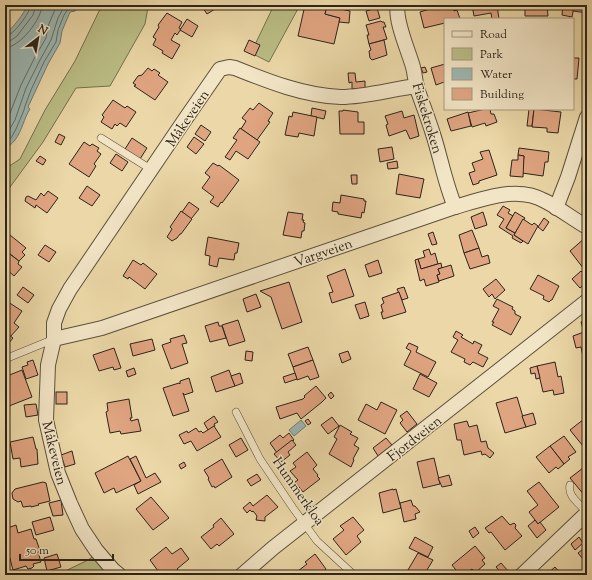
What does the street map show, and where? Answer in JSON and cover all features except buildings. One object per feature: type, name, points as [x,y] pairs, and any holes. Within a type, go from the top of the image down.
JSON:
[{"type":"street","name":"Fiskekroken","points":[[398,5],[398,20],[414,68],[416,86],[438,151],[447,189],[455,207]]},
{"type":"street","name":"Måkeveien","points":[[119,575],[96,550],[82,529],[58,473],[46,420],[48,365],[54,339],[54,323],[59,309],[70,289],[220,69],[229,67],[235,68],[276,84],[307,92],[339,97],[372,94],[392,89],[416,86]]},
{"type":"street","points":[[556,208],[568,177],[587,117]]},
{"type":"street","name":"Vargveien","points":[[54,339],[102,328],[455,207],[501,195],[529,194],[545,200],[587,227]]},
{"type":"street","name":"Fjordveien","points":[[242,575],[273,548],[306,524],[587,301]]},
{"type":"street","points":[[522,575],[587,513]]},
{"type":"lane","points":[[101,138],[152,170]]},
{"type":"lane","points":[[5,359],[54,339]]},
{"type":"lane","name":"Hummerkloa","points":[[236,412],[260,459],[293,508],[317,541],[354,575]]},
{"type":"lane","points":[[570,485],[569,488],[571,495],[587,513]]},
{"type":"green space","points":[[102,5],[149,5],[145,24],[110,86],[76,88],[43,142],[5,194],[5,169],[20,159],[45,110],[75,61]]},
{"type":"green space","points":[[274,5],[300,5],[269,62],[251,53]]},
{"type":"green space","points":[[95,555],[115,575],[57,575],[88,560]]},
{"type":"water","points":[[27,5],[80,5],[75,11],[70,12],[62,31],[60,43],[48,64],[28,107],[30,109],[19,133],[5,151],[5,34],[18,21]]},
{"type":"water","points":[[301,420],[306,426],[294,436],[289,430]]}]
